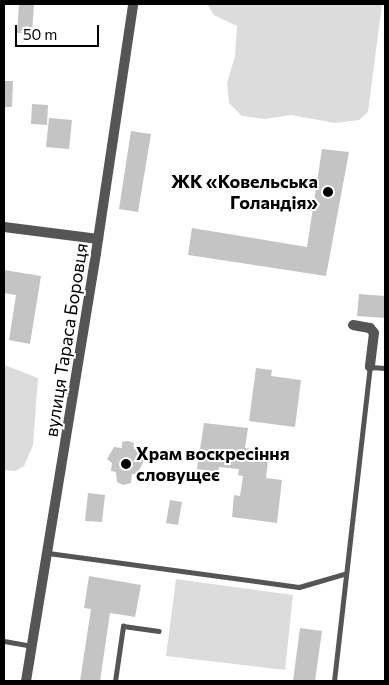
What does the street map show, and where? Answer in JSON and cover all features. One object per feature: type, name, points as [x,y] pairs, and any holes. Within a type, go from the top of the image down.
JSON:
[{"type":"street","name":"вулиця Тараса Боровця","points":[[26,681],[98,240],[133,4]]},
{"type":"street","points":[[4,227],[98,240]]},
{"type":"street","points":[[354,325],[370,328],[374,333],[370,367]]},
{"type":"lane","points":[[334,681],[344,574],[370,367],[385,368]]},
{"type":"lane","points":[[48,553],[299,587],[344,574]]},
{"type":"lane","points":[[114,681],[123,626],[159,631]]},
{"type":"lane","points":[[4,641],[32,646]]},
{"type":"shaded area","points":[[207,4],[382,4],[368,112],[359,120],[335,123],[291,115],[265,119],[242,116],[229,103],[227,83],[235,56],[237,26],[214,15]]},
{"type":"shaded area","points":[[4,365],[38,378],[33,445],[24,466],[15,471],[4,470]]},
{"type":"shaded area","points":[[176,579],[293,595],[285,670],[166,656]]},
{"type":"building","points":[[19,4],[34,4],[32,33],[17,33]]},
{"type":"building","points":[[4,81],[13,81],[12,107],[4,107]]},
{"type":"building","points":[[32,104],[48,105],[47,125],[31,124]]},
{"type":"building","points":[[49,118],[72,120],[69,149],[46,147]]},
{"type":"building","points":[[131,131],[151,134],[138,212],[119,209]]},
{"type":"building","name":"ЖК «Ковельська Голандія»","points":[[322,149],[349,152],[326,276],[188,255],[192,228],[307,247]]},
{"type":"building","points":[[4,270],[41,276],[30,344],[9,340],[16,295],[4,293]]},
{"type":"building","points":[[359,294],[385,296],[385,318],[357,316]]},
{"type":"building","points":[[256,368],[272,370],[271,376],[301,380],[295,427],[249,421]]},
{"type":"building","points":[[204,423],[248,428],[245,448],[269,451],[266,478],[282,480],[277,523],[232,517],[234,495],[240,496],[243,476],[238,475],[239,469],[219,467],[218,472],[197,469]]},
{"type":"building","name":"Храм воскресіння словущеє","points":[[122,442],[134,443],[134,449],[140,449],[139,456],[144,461],[137,474],[132,474],[131,483],[123,485],[117,482],[116,472],[111,471],[112,463],[107,459],[114,447],[122,448]]},
{"type":"building","points":[[88,493],[105,495],[102,522],[85,521]]},
{"type":"building","points":[[170,500],[182,502],[178,525],[166,523]]},
{"type":"building","points":[[89,576],[141,585],[135,617],[110,613],[100,681],[80,681],[91,609],[84,608]]},
{"type":"building","points":[[300,628],[322,631],[315,681],[293,681]]},
{"type":"place","name":"ЖК «Ковельська Голандія»","points":[[328,192]]},
{"type":"place","name":"Храм воскресіння словущеє","points":[[126,464]]}]
